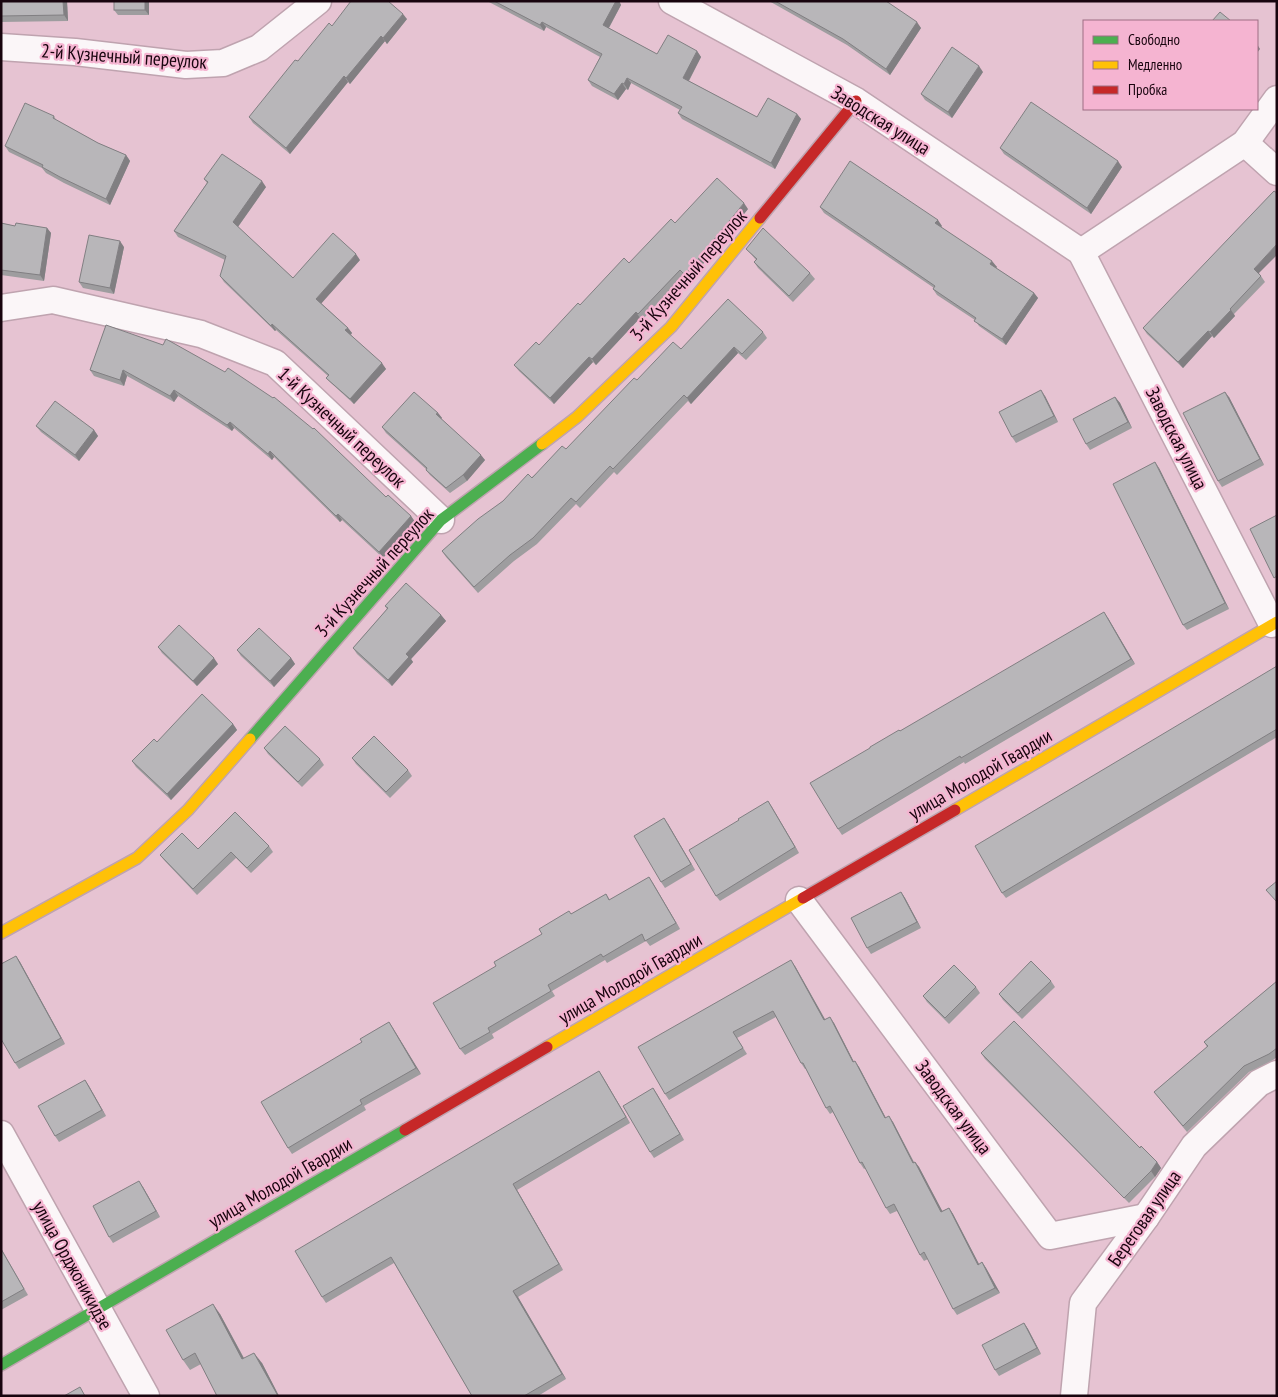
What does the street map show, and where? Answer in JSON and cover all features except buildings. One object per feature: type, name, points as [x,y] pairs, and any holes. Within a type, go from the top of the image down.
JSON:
[{"type":"street","name":"2-й Кузнечный переулок","points":[[1,47],[75,52],[186,65],[223,63],[259,48],[318,1]]},
{"type":"street","name":"Заводская улица","points":[[672,1],[856,101],[1082,252],[1275,623]]},
{"type":"street","points":[[1082,252],[1244,143],[1277,99]]},
{"type":"street","name":"3-й Кузнечный переулок","points":[[1,933],[137,858],[188,810],[441,520],[577,417],[671,328],[856,101]]},
{"type":"street","points":[[1244,143],[1277,172]]},
{"type":"street","name":"1-й Кузнечный переулок","points":[[1,308],[53,300],[201,334],[275,363],[441,520]]},
{"type":"street","name":"улица Молодой Гвардии","points":[[1,1365],[1275,623]]},
{"type":"street","name":"Заводская улица","points":[[799,900],[1050,1236],[1146,1217]]},
{"type":"street","name":"Береговая улица","points":[[1074,1396],[1083,1303],[1146,1217],[1194,1146],[1259,1083],[1277,1074]]},
{"type":"street","name":"улица Орджоникидзе","points":[[1,1134],[146,1396]]},
{"type":"traffic: fast","points":[[250,739],[441,520],[542,444]]},
{"type":"traffic: fast","points":[[1,1365],[405,1130]]},
{"type":"traffic: slow","points":[[542,444],[577,417],[671,327],[760,218]]},
{"type":"traffic: slow","points":[[955,810],[1277,622]]},
{"type":"traffic: slow","points":[[1,933],[137,858],[188,810],[250,739]]},
{"type":"traffic: slow","points":[[547,1047],[803,898]]},
{"type":"traffic: jam","points":[[760,218],[856,101]]},
{"type":"traffic: jam","points":[[803,898],[955,810]]},
{"type":"traffic: jam","points":[[405,1130],[547,1047]]}]
